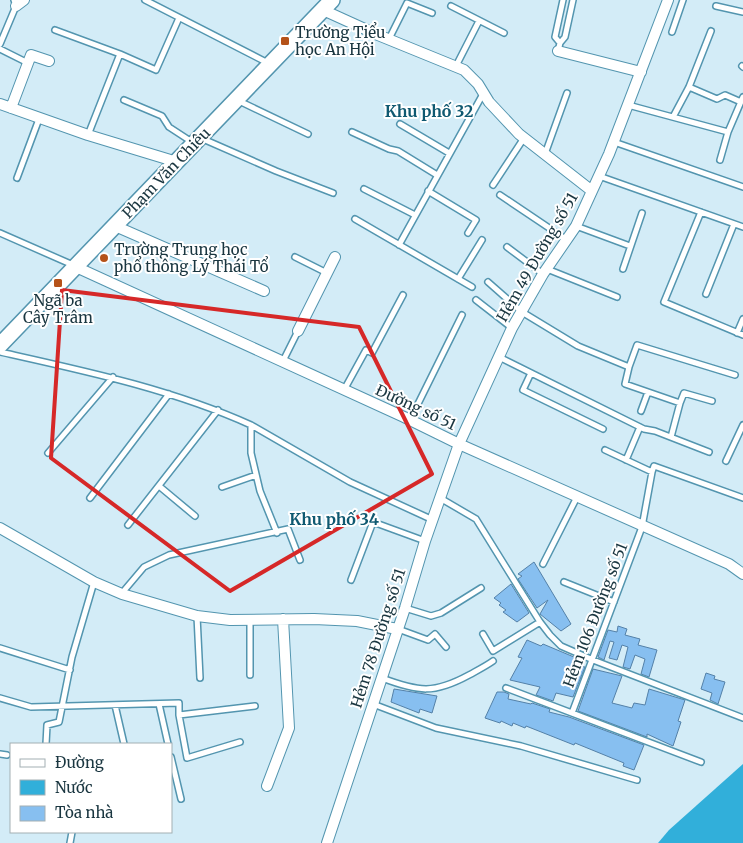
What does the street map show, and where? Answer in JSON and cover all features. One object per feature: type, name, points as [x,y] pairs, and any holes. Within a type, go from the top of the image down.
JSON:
[{"type":"main road","name":"Phạm Văn Chiêu","points":[[5,338],[116,226],[328,5]]},
{"type":"street","name":"Hẻm 49 Đường số 51","points":[[459,444],[512,328],[545,272],[576,226],[614,142],[668,0]]},
{"type":"street","points":[[328,5],[389,39],[464,70],[478,84],[488,102],[524,138],[592,191]]},
{"type":"street","points":[[559,47],[641,72]]},
{"type":"street","points":[[11,108],[31,54],[49,61]]},
{"type":"street","points":[[0,104],[39,119],[177,162]]},
{"type":"street","points":[[116,226],[264,291]]},
{"type":"street","points":[[298,331],[335,257]]},
{"type":"street","name":"Đường số 51","points":[[76,267],[459,444],[729,564],[743,574]]},
{"type":"street","name":"Hẻm 78 Đường số 51","points":[[327,843],[405,608],[425,541],[434,520],[459,444]]},
{"type":"street","points":[[0,528],[94,582],[122,594],[197,616],[230,620],[282,618],[357,621],[397,629]]},
{"type":"street","points":[[267,786],[289,728],[282,618]]},
{"type":"lane","points":[[145,0],[271,64]]},
{"type":"lane","points":[[559,47],[555,37],[563,0]]},
{"type":"lane","points":[[559,47],[565,37],[573,0]]},
{"type":"lane","points":[[672,32],[683,0]]},
{"type":"lane","points":[[0,44],[18,2]]},
{"type":"lane","points":[[389,39],[407,2],[432,13]]},
{"type":"lane","points":[[451,6],[504,33]]},
{"type":"lane","points":[[716,6],[743,12]]},
{"type":"lane","points":[[561,9],[570,11]]},
{"type":"lane","points":[[55,30],[120,54],[156,70],[180,18]]},
{"type":"lane","points":[[456,66],[479,20]]},
{"type":"lane","points":[[673,117],[689,87],[711,31]]},
{"type":"lane","points":[[0,49],[28,63]]},
{"type":"lane","points":[[88,135],[120,54]]},
{"type":"lane","points":[[689,87],[717,98],[724,95],[742,100],[740,110],[728,132],[720,160]]},
{"type":"lane","points":[[545,154],[567,93]]},
{"type":"lane","points":[[399,245],[449,153],[484,94]]},
{"type":"lane","points":[[124,100],[162,116],[169,127],[197,141],[333,193]]},
{"type":"lane","points":[[236,100],[308,134]]},
{"type":"lane","points":[[628,105],[728,132]]},
{"type":"lane","points":[[17,178],[39,119]]},
{"type":"lane","points":[[400,124],[449,153]]},
{"type":"lane","points":[[352,132],[389,149],[398,151],[437,175]]},
{"type":"lane","points":[[493,185],[524,138]]},
{"type":"lane","points":[[614,142],[743,187]]},
{"type":"lane","points":[[599,176],[743,227]]},
{"type":"lane","points":[[364,189],[415,214]]},
{"type":"lane","points":[[428,191],[476,220],[468,232]]},
{"type":"lane","points":[[500,195],[567,240]]},
{"type":"lane","points":[[701,212],[664,302],[740,334],[743,319]]},
{"type":"lane","points":[[623,269],[642,213]]},
{"type":"lane","points":[[355,219],[472,287]]},
{"type":"lane","points":[[706,294],[734,224]]},
{"type":"lane","points":[[576,226],[630,246]]},
{"type":"lane","points":[[0,233],[76,267]]},
{"type":"lane","points":[[458,279],[482,240]]},
{"type":"lane","points":[[507,247],[545,272],[617,297]]},
{"type":"lane","points":[[294,257],[327,273]]},
{"type":"lane","points":[[488,282],[522,312],[578,346],[629,368]]},
{"type":"lane","points":[[344,390],[366,350],[372,353],[403,295]]},
{"type":"lane","points":[[476,300],[512,328]]},
{"type":"lane","points":[[410,420],[462,315]]},
{"type":"lane","points":[[283,362],[298,331]]},
{"type":"lane","points":[[680,403],[625,384],[637,345],[735,375]]},
{"type":"lane","points":[[0,352],[113,377],[218,410],[251,425],[350,482],[434,520]]},
{"type":"lane","points":[[499,357],[640,427],[709,452]]},
{"type":"lane","points":[[531,373],[523,390],[603,428]]},
{"type":"lane","points":[[48,453],[113,377]]},
{"type":"lane","points":[[641,411],[648,392]]},
{"type":"lane","points":[[670,437],[684,393],[712,401]]},
{"type":"lane","points":[[90,498],[169,394]]},
{"type":"lane","points":[[128,525],[218,410]]},
{"type":"lane","points":[[251,425],[251,453],[256,475],[260,491],[277,532]]},
{"type":"lane","points":[[726,461],[741,436],[743,425]]},
{"type":"lane","points":[[626,460],[640,427]]},
{"type":"lane","points":[[605,450],[652,472],[654,466],[743,498]]},
{"type":"lane","name":"Hẻm 106 Đường số 51","points":[[572,713],[642,526],[652,472]]},
{"type":"lane","points":[[222,487],[256,475]]},
{"type":"lane","points":[[159,486],[195,516]]},
{"type":"lane","points":[[543,564],[577,496]]},
{"type":"lane","points":[[440,498],[476,519],[540,622],[562,646],[593,660],[743,718]]},
{"type":"lane","points":[[351,580],[373,522],[425,541]]},
{"type":"lane","points":[[122,594],[144,567],[169,555],[288,529],[300,560]]},
{"type":"lane","points":[[46,743],[47,725],[59,722],[70,670],[94,582]]},
{"type":"lane","points":[[564,582],[614,602]]},
{"type":"lane","points":[[405,608],[431,616],[441,613],[481,588]]},
{"type":"lane","points":[[197,616],[200,678]]},
{"type":"lane","points":[[250,619],[250,675]]},
{"type":"lane","points":[[483,634],[493,651],[540,622]]},
{"type":"lane","points":[[397,629],[428,640],[435,634],[446,647]]},
{"type":"lane","points":[[0,648],[70,670]]},
{"type":"lane","points":[[382,678],[404,686],[433,689],[448,686],[493,660]]},
{"type":"lane","points":[[506,688],[701,762]]},
{"type":"lane","points":[[0,698],[32,707],[179,703],[179,715],[187,758],[240,742]]},
{"type":"lane","points":[[159,704],[168,743]]},
{"type":"lane","points":[[373,704],[436,728],[521,746],[637,780]]},
{"type":"lane","points":[[115,705],[124,743]]},
{"type":"lane","points":[[179,715],[255,706]]},
{"type":"lane","points":[[0,754],[7,755]]},
{"type":"lane","points":[[172,761],[181,799]]},
{"type":"highlighted area","points":[[62,290],[359,327],[432,474],[230,591],[51,458]]},
{"type":"water","points":[[743,764],[743,843],[658,843],[669,830]]},
{"type":"building","points":[[534,562],[571,624],[561,631],[540,614],[548,600],[537,608],[518,579],[522,576],[518,574]]},
{"type":"building","points":[[511,584],[529,613],[517,622],[503,612],[506,610],[494,598]]},
{"type":"building","points":[[618,626],[627,629],[625,635],[640,639],[638,645],[657,650],[649,677],[641,674],[645,659],[635,655],[630,669],[623,667],[628,647],[622,645],[617,660],[609,658],[614,642],[610,641],[604,660],[598,657],[608,630],[617,632]]},
{"type":"building","points":[[527,640],[541,646],[543,644],[581,660],[579,666],[585,667],[573,697],[556,693],[553,701],[536,695],[540,687],[510,680],[522,658],[518,657]]},
{"type":"building","points":[[593,669],[622,676],[612,703],[632,708],[634,703],[645,705],[649,689],[685,700],[678,721],[681,722],[673,746],[647,734],[647,737],[578,711]]},
{"type":"building","points":[[706,673],[715,676],[714,679],[725,682],[718,704],[710,700],[712,693],[701,689]]},
{"type":"building","points":[[394,689],[437,696],[432,713],[420,709],[419,713],[391,702]]},
{"type":"building","points":[[497,692],[509,694],[508,699],[532,703],[550,709],[549,712],[569,717],[644,745],[634,770],[623,766],[624,763],[575,743],[574,745],[526,726],[525,728],[513,723],[512,726],[501,721],[500,723],[485,718]]},
{"type":"place","name":"Trường Tiểu học An Hội","points":[[285,41]]},
{"type":"place","name":"Trường Trung học phổ thông Lý Thái Tổ","points":[[104,258]]},
{"type":"place","name":"Ngã ba Cây Trâm","points":[[58,283]]},
{"type":"district","name":"Khu phố 32","points":[[429,111]]},
{"type":"district","name":"Khu phố 34","points":[[334,519]]}]
